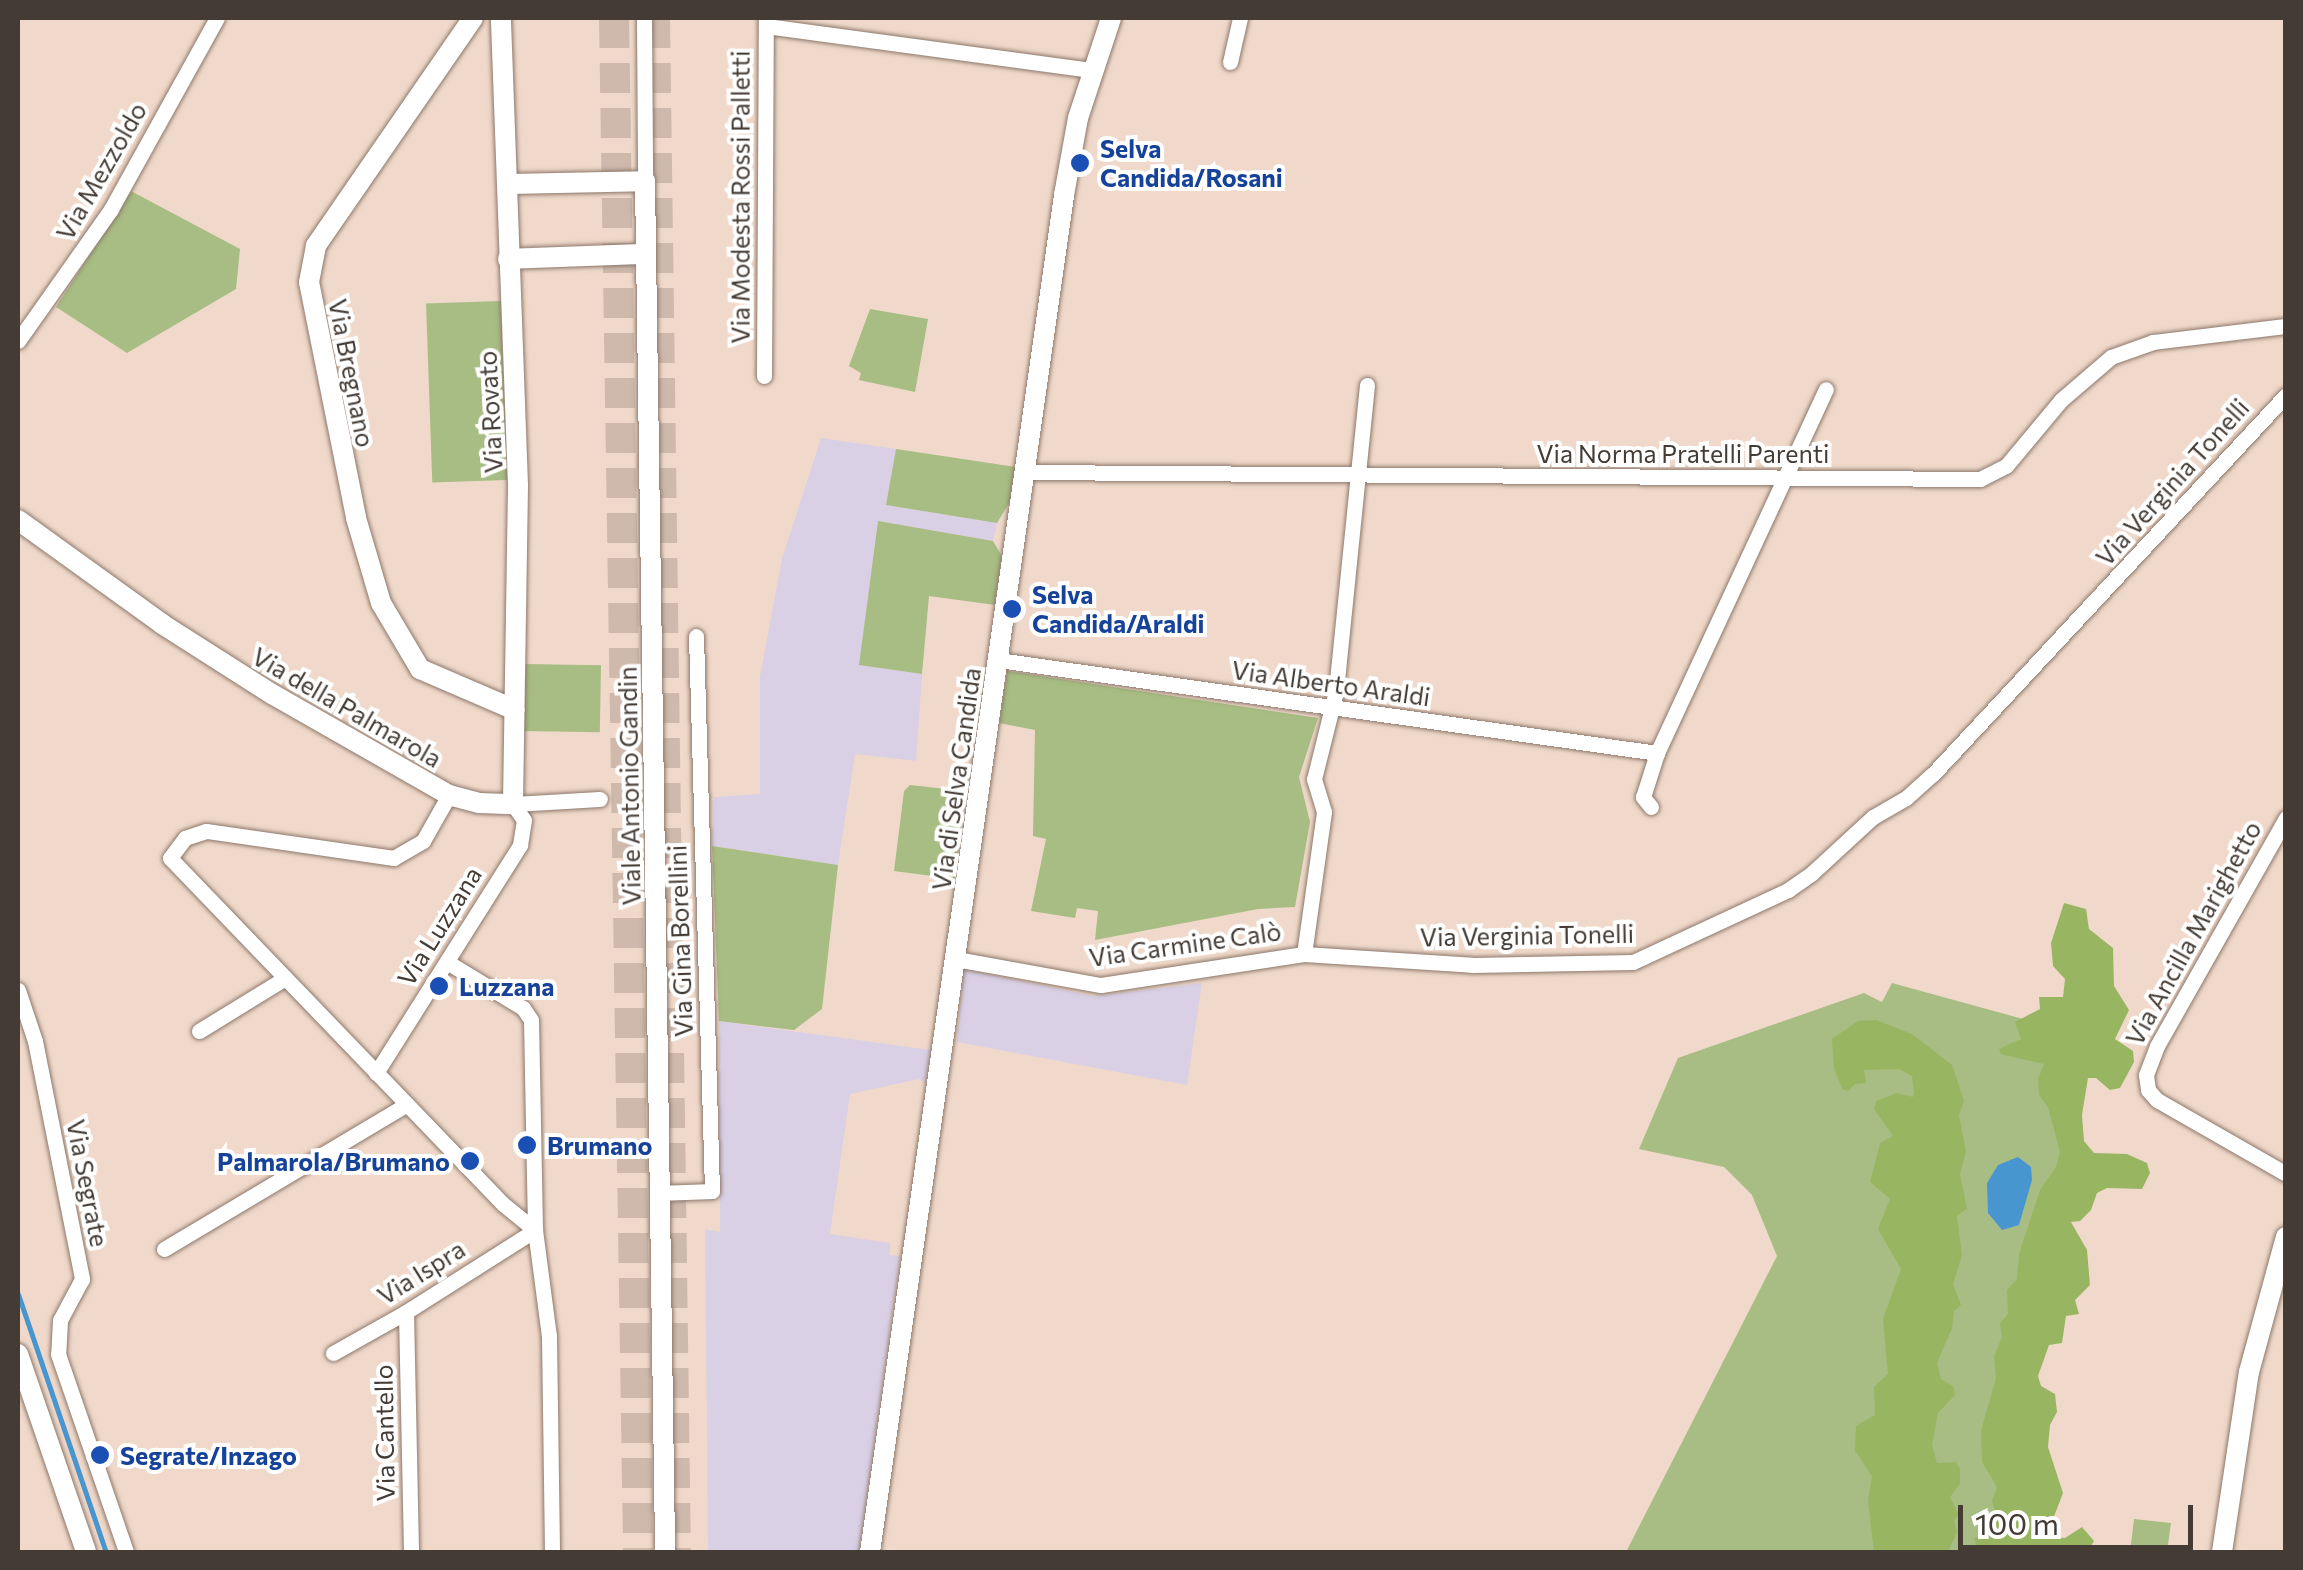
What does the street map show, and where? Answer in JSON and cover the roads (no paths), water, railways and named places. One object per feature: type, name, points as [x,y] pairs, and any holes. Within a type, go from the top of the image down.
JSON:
[{"type":"street","name":"Via Mezzoldo","points":[[18,341],[111,209],[217,18]]},
{"type":"street","name":"Via Bregnano","points":[[474,18],[316,246],[309,282],[356,518],[380,603],[420,669],[516,710]]},
{"type":"street","name":"Via Rovato","points":[[501,18],[518,485],[512,804]]},
{"type":"street","name":"Viale Antonio Gandin","points":[[644,18],[665,1552]]},
{"type":"street","name":"Via di Selva Candida","points":[[870,1552],[1070,154],[1110,18]]},
{"type":"street","points":[[1230,62],[1240,18]]},
{"type":"street","points":[[766,22],[1093,70]]},
{"type":"street","name":"Via Modesta Rossi Palletti","points":[[764,376],[766,22]]},
{"type":"street","points":[[507,184],[645,181]]},
{"type":"street","points":[[508,259],[645,254]]},
{"type":"street","name":"Via Norma Pratelli Parenti","points":[[1025,472],[1356,478],[1987,478],[2006,466],[2061,400],[2111,357],[2153,342],[2286,326]]},
{"type":"street","points":[[1304,954],[1324,812],[1314,779],[1332,709],[1367,385]]},
{"type":"street","points":[[1651,807],[1643,797],[1657,753],[1826,388]]},
{"type":"street","name":"Via Verginia Tonelli","points":[[1304,954],[1427,964],[1633,962],[1788,890],[1873,817],[1906,798],[1933,774],[2286,395]]},
{"type":"street","name":"Via della Palmarola","points":[[18,520],[196,647],[449,795],[423,841],[409,853],[386,860],[212,832],[181,840],[170,858],[406,1105],[534,1230]]},
{"type":"street","name":"Via Gina Borellini","points":[[659,1193],[712,1191],[696,636]]},
{"type":"street","name":"Via Alberto Araldi","points":[[998,660],[1657,753]]},
{"type":"street","points":[[449,795],[479,803],[512,804],[600,799]]},
{"type":"street","name":"Via Luzzana","points":[[376,1073],[522,840],[524,818],[512,804]]},
{"type":"street","name":"Via Ancilla Marighetto","points":[[2283,827],[2157,1046],[2146,1075],[2148,1090],[2157,1100],[2286,1174]]},
{"type":"street","name":"Via Carmine Calò","points":[[956,959],[1102,985],[1304,954]]},
{"type":"street","points":[[446,962],[530,1016],[534,1230],[549,1336],[552,1552]]},
{"type":"street","points":[[199,1031],[285,978]]},
{"type":"street","name":"Via Segrate","points":[[18,990],[35,1040],[82,1279],[60,1320],[58,1354],[126,1552]]},
{"type":"street","points":[[164,1249],[406,1105]]},
{"type":"street","name":"Via Ispra","points":[[332,1352],[406,1312],[534,1230]]},
{"type":"street","points":[[2222,1552],[2249,1372],[2286,1237]]},
{"type":"street","name":"Via Cantello","points":[[406,1312],[411,1552]]},
{"type":"street","points":[[18,1354],[86,1552]]},
{"type":"water","points":[[2018,1157],[2031,1167],[2032,1180],[2019,1225],[2002,1230],[1988,1213],[1987,1183],[1998,1165]]},
{"type":"waterway","points":[[18,1294],[106,1552]]},
{"type":"tunnel","points":[[614,18],[638,1552]]},
{"type":"tunnel","points":[[655,18],[676,1552]]},
{"type":"place","name":"Selva Candida/Rosani","points":[[1080,163]]},
{"type":"place","name":"Selva Candida/Araldi","points":[[1012,609]]},
{"type":"place","name":"Luzzana","points":[[439,986]]},
{"type":"place","name":"Brumano","points":[[527,1145]]},
{"type":"place","name":"Palmarola/Brumano","points":[[470,1161]]},
{"type":"place","name":"Segrate/Inzago","points":[[100,1455]]}]
